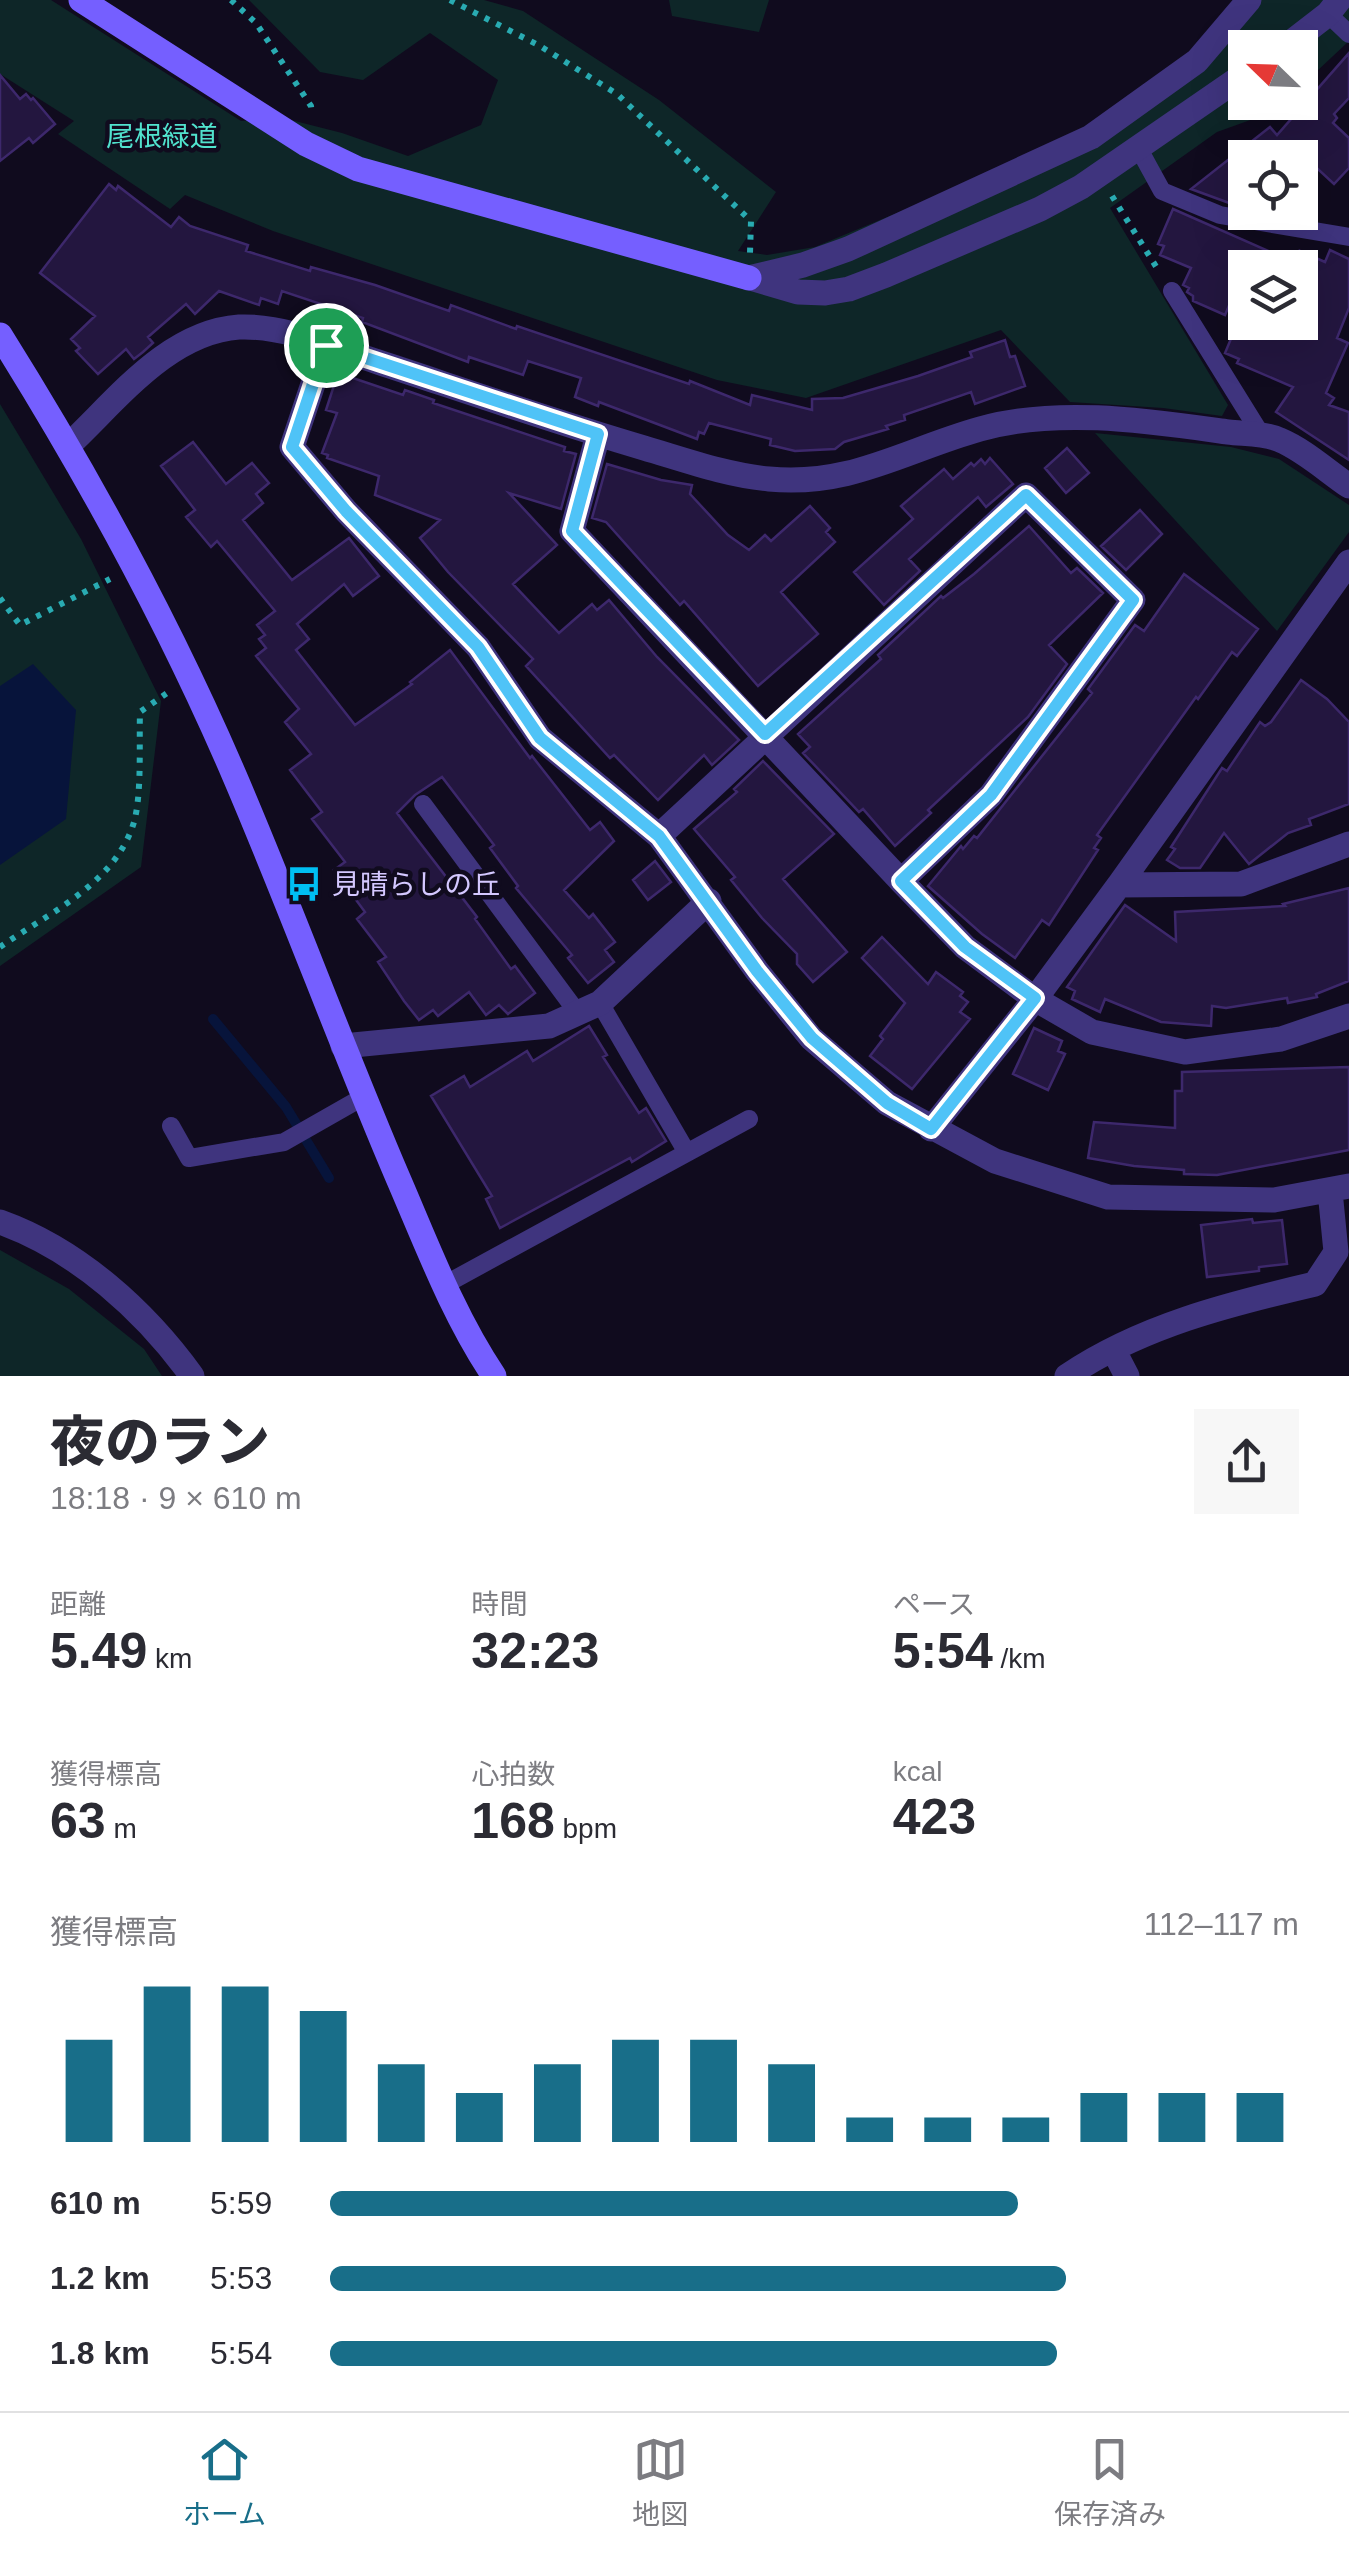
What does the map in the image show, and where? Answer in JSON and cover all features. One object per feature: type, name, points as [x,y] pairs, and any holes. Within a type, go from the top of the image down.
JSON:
[{"type":"street","points":[[81,0],[306,144],[381,176],[798,292],[849,289],[1081,187],[1228,86]]},
{"type":"street","points":[[749,278],[824,258],[1060,153],[1135,108],[1197,62],[1248,0]]},
{"type":"street","points":[[1306,30],[1333,7]]},
{"type":"street","points":[[950,202],[953,246]]},
{"type":"street","points":[[926,214],[936,220],[953,246]]},
{"type":"street","points":[[69,446],[167,354],[201,335],[239,328],[272,330],[326,345],[598,434],[733,474],[770,480],[844,475],[885,465],[932,444],[984,428],[1037,420],[1090,419],[1162,423],[1278,439],[1349,486]]},
{"type":"street","points":[[0,335],[69,446],[144,584],[234,775],[363,1097],[444,1285],[494,1376]]},
{"type":"street","points":[[326,345],[292,447],[346,511],[478,647],[540,738],[659,836],[757,971],[812,1038],[887,1103],[995,1161],[1108,1197],[1274,1200],[1340,1189],[1336,1252],[1315,1284],[1163,1325],[1067,1376]]},
{"type":"street","points":[[598,434],[572,531],[965,947],[1035,998],[1092,1032],[1185,1052],[1281,1039],[1349,1016]]},
{"type":"street","points":[[659,836],[1026,495],[1133,600],[991,795],[901,881]]},
{"type":"street","points":[[931,1129],[1035,998],[1349,562]]},
{"type":"street","points":[[1118,885],[1241,884],[1349,844]]},
{"type":"street","points":[[343,1046],[549,1026],[588,1007],[709,901]]},
{"type":"street","points":[[0,1222],[89,1268],[162,1335],[192,1376]]},
{"type":"street","points":[[1114,1351],[1128,1376]]},
{"type":"lane","points":[[1333,7],[1349,34]]},
{"type":"lane","points":[[1139,149],[1162,192],[1220,215],[1349,237]]},
{"type":"lane","points":[[1172,291],[1262,436]]},
{"type":"lane","points":[[423,804],[588,1007],[686,1151]]},
{"type":"lane","points":[[171,1126],[190,1158],[284,1142],[363,1097]]},
{"type":"lane","points":[[444,1285],[750,1118]]},
{"type":"path","points":[[231,0],[256,23],[311,106],[314,126],[306,144]]},
{"type":"path","points":[[450,0],[540,46],[616,94],[686,156],[752,221],[749,278]]},
{"type":"path","points":[[1112,196],[1172,291]]},
{"type":"path","points":[[0,598],[20,625],[110,578]]},
{"type":"path","points":[[0,947],[98,880],[118,856],[134,820],[140,712],[167,693]]},
{"type":"green space","name":"尾根緑道","points":[[0,0],[51,0],[241,121],[287,119],[408,156],[481,125],[498,80],[430,33],[363,80],[320,72],[249,0],[484,0],[523,11],[659,100],[776,192],[738,251],[767,255],[815,247],[1005,168],[1086,126],[1190,54],[1234,0],[1349,0],[1349,41],[1318,70],[1318,30],[1228,30],[1228,120],[1251,120],[1217,132],[1110,208],[1228,405],[1222,416],[1070,402],[1001,330],[806,398],[717,380],[273,231],[185,195],[170,209],[58,134],[74,121],[0,74]]},
{"type":"green space","points":[[669,0],[769,0],[759,32],[672,16]]},
{"type":"green space","points":[[0,404],[81,539],[161,701],[141,867],[0,966]]},
{"type":"green space","points":[[1095,433],[1231,447],[1279,459],[1349,505],[1349,532],[1277,631]]},
{"type":"green space","points":[[0,1250],[69,1289],[144,1349],[162,1376],[0,1376]]},
{"type":"water","points":[[33,664],[76,710],[66,819],[0,865],[0,686]]},
{"type":"building","points":[[1349,53],[1349,98],[1334,114],[1337,118],[1333,123],[1349,138],[1349,168],[1334,184],[1318,169],[1318,140],[1253,140],[1270,127],[1277,135],[1290,120],[1318,120],[1318,88]]},
{"type":"building","points":[[0,75],[20,99],[26,94],[33,98],[55,124],[33,143],[29,138],[0,161]]},
{"type":"building","points":[[1228,160],[1228,203],[1191,189]]},
{"type":"building","points":[[109,184],[116,190],[118,186],[171,227],[179,217],[190,226],[248,245],[246,251],[310,271],[311,267],[375,285],[449,311],[451,305],[516,329],[517,326],[689,384],[690,381],[750,405],[752,395],[812,410],[812,399],[843,398],[918,376],[972,357],[970,352],[1005,340],[1025,386],[975,404],[971,392],[904,415],[905,420],[886,426],[888,429],[844,442],[835,449],[795,451],[770,445],[771,439],[709,423],[697,439],[599,402],[598,406],[575,397],[581,378],[528,361],[523,375],[469,357],[468,362],[362,322],[363,318],[282,291],[278,304],[261,298],[259,305],[219,291],[195,314],[186,304],[148,337],[153,343],[143,352],[134,359],[126,349],[98,374],[76,351],[80,348],[71,339],[95,316],[40,273]]},
{"type":"building","points":[[1173,209],[1266,250],[1228,250],[1225,315],[1193,301],[1187,292],[1189,288],[1183,285],[1191,268],[1160,255],[1164,246],[1158,244]]},
{"type":"building","points":[[1330,250],[1349,259],[1349,308],[1337,338],[1348,343],[1326,393],[1334,398],[1329,405],[1349,412],[1349,460],[1276,412],[1293,387],[1237,363],[1239,359],[1225,353],[1230,340],[1318,340],[1318,259],[1325,262]]},
{"type":"building","points":[[338,373],[403,395],[405,390],[576,454],[561,509],[509,493],[557,545],[513,584],[559,633],[592,604],[597,610],[609,600],[657,657],[739,740],[712,765],[704,755],[658,800],[614,755],[610,758],[526,666],[533,659],[420,538],[440,520],[375,495],[379,476],[322,453],[337,413],[326,410]]},
{"type":"building","points":[[193,442],[226,484],[252,463],[269,483],[256,494],[263,503],[243,520],[292,580],[349,538],[379,576],[353,596],[344,584],[297,624],[309,639],[296,650],[355,725],[412,684],[450,650],[530,758],[590,830],[600,822],[614,841],[564,890],[589,918],[593,914],[615,942],[605,950],[614,962],[588,983],[568,958],[572,955],[516,888],[490,848],[494,845],[442,777],[397,813],[477,917],[511,969],[515,966],[535,993],[508,1014],[499,1005],[486,1015],[469,992],[438,1016],[433,1010],[419,1020],[404,1001],[378,962],[386,957],[357,919],[365,912],[334,870],[345,862],[312,819],[322,812],[290,770],[311,754],[285,722],[299,709],[256,656],[266,648],[259,639],[265,635],[257,625],[275,611],[217,541],[211,547],[186,517],[195,510],[161,466]]},
{"type":"building","points":[[1067,448],[1089,473],[1066,493],[1045,468]]},
{"type":"building","points":[[990,458],[1013,484],[986,507],[978,497],[909,559],[920,571],[884,605],[854,572],[913,519],[901,506],[944,469],[953,479],[971,463],[974,466],[981,459],[985,464]]},
{"type":"building","points":[[607,464],[692,485],[690,494],[728,535],[749,550],[765,535],[771,541],[810,506],[830,528],[826,532],[835,542],[781,592],[818,634],[758,686],[684,601],[680,605],[606,522],[592,518]]},
{"type":"building","points":[[1140,510],[1162,534],[1126,570],[1101,546]]},
{"type":"building","points":[[1029,526],[1071,573],[1077,568],[1103,593],[1049,645],[1067,664],[1028,717],[895,846],[863,809],[859,812],[803,753],[810,747],[798,734],[881,659],[878,655],[941,596],[974,574]]},
{"type":"building","points":[[1184,574],[1258,629],[1237,656],[1232,652],[1196,697],[1097,835],[1101,838],[1094,848],[1098,850],[1049,925],[1042,920],[1015,958],[928,886],[961,846],[963,849],[974,836],[977,838],[1092,693],[1088,689],[1135,625],[1144,631]]},
{"type":"building","points":[[1301,680],[1349,722],[1349,804],[1309,819],[1311,825],[1288,833],[1249,864],[1224,833],[1200,868],[1180,868],[1167,860],[1175,849],[1171,847],[1222,768],[1227,771],[1260,722],[1265,726],[1271,722]]},
{"type":"building","points":[[763,761],[834,834],[783,879],[847,952],[813,982],[797,964],[797,954],[762,918],[731,880],[735,877],[694,829],[737,792],[734,789]]},
{"type":"building","points":[[655,861],[671,882],[648,900],[633,880]]},
{"type":"building","points":[[1349,888],[1349,981],[1316,994],[1317,997],[1288,1003],[1287,998],[1226,1008],[1212,1006],[1211,1026],[1161,1022],[1105,999],[1100,1012],[1072,999],[1075,991],[1067,987],[1125,905],[1176,941],[1175,912],[1285,906]]},
{"type":"building","points":[[882,937],[928,984],[936,972],[963,992],[960,996],[968,1002],[960,1012],[970,1019],[912,1089],[870,1056],[905,1003],[862,958]]},
{"type":"building","points":[[589,1026],[607,1055],[603,1057],[639,1113],[646,1108],[666,1141],[500,1228],[486,1199],[492,1196],[431,1096],[464,1076],[470,1087],[527,1051],[533,1061]]},
{"type":"building","points":[[1034,1028],[1062,1041],[1058,1051],[1065,1054],[1048,1090],[1013,1074]]},
{"type":"building","points":[[1349,1067],[1349,1150],[1217,1175],[1184,1174],[1184,1170],[1088,1158],[1094,1122],[1175,1128],[1175,1091],[1182,1091],[1182,1072]]},
{"type":"building","points":[[1252,1219],[1253,1223],[1282,1220],[1287,1264],[1207,1277],[1201,1225]]},
{"type":"waterway","points":[[213,1019],[286,1107],[329,1178]]},
{"type":"place","name":"見晴らしの丘","points":[[304,884]]},
{"type":"route","points":[[326,345],[598,434],[572,531],[765,734],[1026,495],[1133,600],[991,795],[901,881],[965,947],[1035,998],[931,1129],[887,1103],[812,1038],[757,971],[659,836],[540,738],[478,647],[346,511],[292,447],[326,345]]}]
